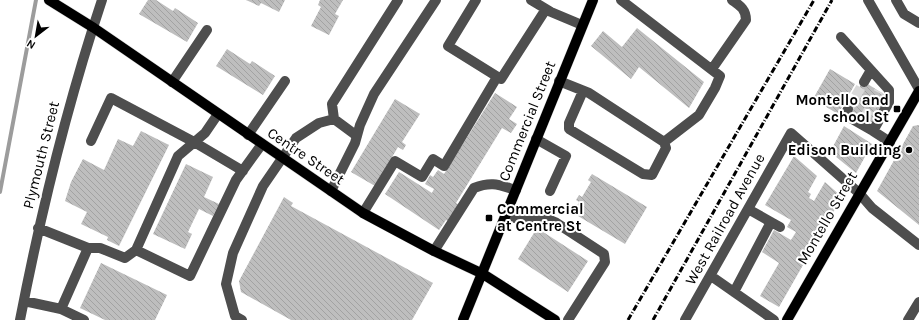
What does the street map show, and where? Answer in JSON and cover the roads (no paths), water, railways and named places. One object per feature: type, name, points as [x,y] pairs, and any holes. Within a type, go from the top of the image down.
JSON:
[{"type":"main road","name":"Centre Street","points":[[49,0],[94,28],[248,135],[363,212],[434,251],[482,274],[555,320]]},
{"type":"main road","name":"Commercial Street","points":[[463,320],[593,0]]},
{"type":"main road","name":"Montello Street","points":[[787,320],[919,90]]},
{"type":"street","name":"Plymouth Street","points":[[20,320],[38,228],[74,87],[102,0]]},
{"type":"street","points":[[357,136],[334,119],[332,104],[398,0]]},
{"type":"street","points":[[331,191],[357,136],[360,125],[374,94],[436,0]]},
{"type":"street","points":[[476,0],[448,46],[501,80],[546,9]]},
{"type":"street","points":[[531,0],[546,9],[582,25]]},
{"type":"street","points":[[621,0],[716,72]]},
{"type":"street","points":[[664,142],[699,114],[715,88],[716,72],[746,20],[746,14],[741,6],[732,0]]},
{"type":"street","points":[[868,0],[919,90]]},
{"type":"street","points":[[896,0],[904,14],[919,23]]},
{"type":"street","points":[[172,82],[207,30]]},
{"type":"street","points":[[841,37],[871,70],[882,88],[889,90],[889,102],[873,131]]},
{"type":"street","points":[[864,82],[871,70]]},
{"type":"street","points":[[363,212],[395,161],[422,177],[433,159],[444,166],[497,77]]},
{"type":"street","points":[[248,135],[285,81]]},
{"type":"street","points":[[559,81],[583,91],[664,142],[666,148],[652,175],[643,174],[570,130],[569,122],[583,91]]},
{"type":"street","points":[[91,141],[111,98],[194,142],[243,171]]},
{"type":"street","points":[[848,109],[845,115],[863,121],[873,131],[890,142]]},
{"type":"street","points":[[38,228],[88,248],[100,248],[124,258],[136,250],[178,156],[205,133],[218,114]]},
{"type":"street","points":[[242,320],[235,316],[226,284],[233,253],[263,186],[296,138],[319,123],[334,119]]},
{"type":"street","name":"West Railroad Avenue","points":[[686,320],[791,133],[859,193]]},
{"type":"street","points":[[536,139],[566,156],[550,191]]},
{"type":"street","points":[[136,250],[190,276],[236,180],[262,144]]},
{"type":"street","points":[[434,251],[474,188],[493,183],[516,190]]},
{"type":"street","points":[[859,193],[872,208],[919,245]]},
{"type":"street","points":[[734,292],[776,224],[748,209]]},
{"type":"street","points":[[506,216],[523,220],[543,216],[555,222],[604,254],[605,262],[568,320]]},
{"type":"street","points":[[61,309],[88,248]]},
{"type":"street","points":[[711,276],[774,320]]},
{"type":"street","points":[[24,301],[61,309],[84,320]]},
{"type":"street","points":[[908,320],[919,302]]},
{"type":"waterway","points":[[0,192],[36,0]]},
{"type":"tunnel","points":[[848,109],[864,82]]},
{"type":"tunnel","points":[[864,119],[879,91]]},
{"type":"railway","points":[[628,320],[814,0]]},
{"type":"railway","points":[[653,320],[832,0]]},
{"type":"place","name":"Montello and school St","points":[[897,109]]},
{"type":"place","name":"Edison Building","points":[[909,150]]},
{"type":"place","name":"Commercial at Centre St","points":[[489,218]]}]
